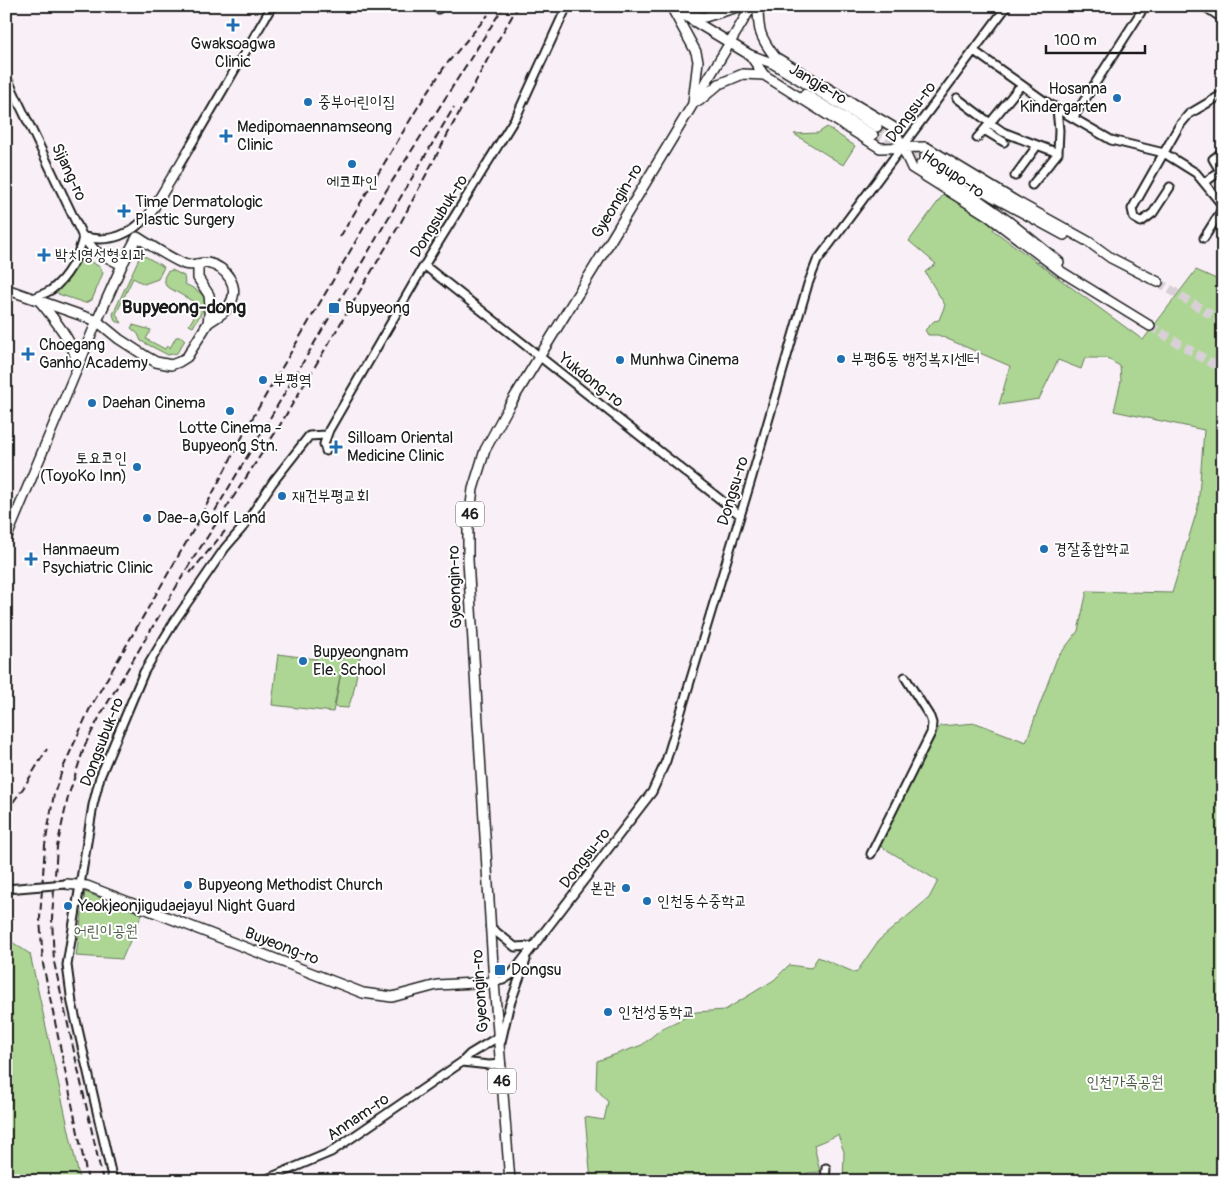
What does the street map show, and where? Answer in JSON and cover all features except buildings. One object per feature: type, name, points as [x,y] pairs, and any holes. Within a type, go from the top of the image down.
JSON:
[{"type":"main road","points":[[685,16],[705,17],[737,9],[741,6]]},
{"type":"main road","name":"Gyeongin-ro","points":[[510,1181],[490,926],[468,560],[468,528],[473,490],[485,450],[509,406],[752,6]]},
{"type":"main road","points":[[750,55],[764,75],[880,148],[902,147],[893,127],[775,57],[763,40],[758,23],[758,6]]},
{"type":"main road","points":[[671,7],[696,52],[698,61],[693,105]]},
{"type":"main road","name":"Jangje-ro","points":[[671,7],[750,55],[766,71],[875,131]]},
{"type":"main road","points":[[750,55],[775,57]]},
{"type":"main road","points":[[693,105],[719,84],[743,74],[764,75]]},
{"type":"main road","name":"Hogupo-ro","points":[[1111,258],[1089,242],[1017,202],[926,147],[902,147],[912,168],[987,215],[1062,272],[1150,326]]},
{"type":"main road","name":"Hogupo-ro","points":[[1092,290],[1008,220],[923,160],[1158,282]]},
{"type":"main road","points":[[150,214],[177,169]]},
{"type":"main road","name":"Sijang-ro","points":[[83,237],[95,251],[122,265]]},
{"type":"main road","points":[[6,289],[97,321],[147,357],[156,362],[171,365],[187,357],[208,323],[228,308],[232,302],[232,282],[225,271],[205,263],[192,265],[182,263],[137,237],[122,265],[97,321],[6,538]]},
{"type":"main road","points":[[198,264],[198,278],[210,295],[208,323]]},
{"type":"main road","points":[[36,299],[72,347],[76,358],[76,371]]},
{"type":"main road","name":"Buyeong-ro","points":[[66,884],[87,886],[363,993],[376,996],[392,996],[436,985],[494,982]]},
{"type":"street","points":[[177,169],[272,6]]},
{"type":"street","name":"Dongsubuk-ro","points":[[326,451],[326,436],[424,266],[518,115],[567,6]]},
{"type":"street","name":"Dongsu-ro","points":[[494,982],[504,980],[511,975],[652,792],[666,761],[808,284],[817,261],[1007,6]]},
{"type":"street","points":[[1204,6],[1223,19]]},
{"type":"street","points":[[1073,118],[1141,12]]},
{"type":"street","points":[[974,51],[1057,109],[1111,140],[1164,154],[1196,173],[1223,207],[1204,238]]},
{"type":"street","name":"Sijang-ro","points":[[6,76],[83,237]]},
{"type":"street","points":[[977,138],[1021,85]]},
{"type":"street","points":[[1170,187],[1153,213],[1141,222],[1134,218],[1132,209],[1171,139],[1189,114],[1223,94]]},
{"type":"street","points":[[957,98],[1003,132],[1058,153]]},
{"type":"street","points":[[1032,186],[1058,153],[1057,109]]},
{"type":"street","points":[[984,130],[1004,142]]},
{"type":"street","points":[[1015,176],[1037,146]]},
{"type":"street","points":[[1204,183],[1220,171],[1213,159],[1222,152],[1223,155]]},
{"type":"street","points":[[36,299],[55,286],[77,256],[83,237],[105,239],[122,236],[140,225],[150,214]]},
{"type":"street","points":[[137,237],[150,214]]},
{"type":"street","name":"Yukdong-ro","points":[[424,266],[740,516]]},
{"type":"street","name":"Dongsubuk-ro","points":[[113,1181],[72,1002],[68,971],[69,949],[78,908],[93,804],[100,778],[144,672],[174,622],[225,548],[244,526],[273,482],[310,436],[326,436]]},
{"type":"street","points":[[871,854],[931,733],[932,723],[930,717],[905,677]]},
{"type":"street","points":[[6,889],[66,884]]},
{"type":"street","points":[[490,926],[516,947],[531,949],[509,1007],[499,1048]]},
{"type":"street","name":"Annam-ro","points":[[262,1181],[331,1152],[462,1062],[470,1054],[498,1037]]},
{"type":"street","points":[[462,1062],[489,1065],[501,1064]]},
{"type":"street","points":[[825,1181],[826,1168]]},
{"type":"green space","points":[[827,127],[855,146],[843,165],[794,134],[818,133]]},
{"type":"green space","name":"인천가족공원","points":[[946,191],[996,225],[993,230],[1143,340],[1196,270],[1223,282],[1223,1181],[843,1181],[844,1152],[838,1135],[814,1145],[820,1172],[807,1173],[806,1181],[591,1181],[585,1117],[604,1120],[608,1102],[596,1088],[597,1061],[642,1045],[661,1029],[696,1012],[725,1010],[774,980],[789,965],[811,968],[818,957],[856,973],[879,940],[929,898],[938,881],[879,845],[940,726],[976,723],[1026,742],[1057,658],[1078,631],[1087,591],[1172,593],[1198,507],[1204,430],[1114,411],[1121,381],[1120,366],[1106,358],[1085,358],[1081,369],[1058,360],[1039,399],[999,405],[1010,366],[938,335],[928,335],[925,330],[934,321],[939,320],[945,305],[925,272],[936,264],[909,241]]},
{"type":"green space","points":[[143,255],[164,267],[158,279],[144,284],[133,278],[116,314],[122,323],[115,321],[113,314],[140,256]]},
{"type":"green space","points":[[84,258],[100,267],[103,273],[92,300],[85,303],[58,294],[58,290],[80,260]]},
{"type":"green space","points":[[172,270],[184,276],[185,284],[201,293],[206,301],[193,327],[189,325],[197,312],[194,302],[166,286],[164,278],[167,272]]},
{"type":"green space","points":[[133,325],[151,330],[146,339],[165,349],[167,346],[170,348],[176,337],[182,337],[185,340],[177,353],[168,355],[141,341],[138,334],[131,328]]},
{"type":"green space","points":[[345,651],[361,652],[353,694],[348,708],[335,707],[342,666],[333,712],[272,705],[278,654],[316,659],[317,654],[344,658]]},
{"type":"green space","name":"어린이공원","points":[[85,892],[142,914],[122,959],[76,956]]},
{"type":"green space","points":[[6,938],[30,954],[80,1181],[6,1181]]},
{"type":"tunnel","points":[[877,127],[925,156]]},
{"type":"tunnel","points":[[873,135],[921,164]]},
{"type":"tunnel","points":[[1158,282],[1223,322]]},
{"type":"tunnel","points":[[1150,326],[1223,370]]},
{"type":"railway","points":[[88,1181],[43,964],[40,918],[45,845],[54,794],[63,768],[90,708],[194,529],[249,424],[377,205],[504,6]]},
{"type":"railway","points":[[103,1181],[54,962],[52,918],[57,847],[68,797],[85,745],[101,714],[191,562],[277,430],[401,222],[493,49],[518,6]]},
{"type":"railway","points":[[340,237],[418,107],[445,66],[488,15]]},
{"type":"railway","points":[[215,511],[454,107]]},
{"type":"railway","points":[[190,573],[225,531]]},
{"type":"railway","points":[[6,812],[47,749]]},
{"type":"place","name":"Gwaksoagwa Clinic","points":[[233,25]]},
{"type":"place","name":"Hosanna Kindergarten","points":[[1117,98]]},
{"type":"place","name":"중부어린이집","points":[[308,102]]},
{"type":"place","name":"Medipomaennamseong Clinic","points":[[226,136]]},
{"type":"place","name":"에코파인","points":[[352,164]]},
{"type":"place","name":"Time Dermatologic Plastic Surgery","points":[[124,211]]},
{"type":"place","name":"박치영성형외과","points":[[44,255]]},
{"type":"place","name":"Bupyeong","points":[[334,308]]},
{"type":"place","name":"Choegang Ganho Academy","points":[[28,354]]},
{"type":"place","name":"부평6동 행정복지센터","points":[[841,359]]},
{"type":"place","name":"Munhwa Cinema","points":[[620,360]]},
{"type":"place","name":"부평역","points":[[263,380]]},
{"type":"place","name":"Daehan Cinema","points":[[92,403]]},
{"type":"place","name":"Lotte Cinema - Bupyeong Stn.","points":[[230,411]]},
{"type":"place","name":"Silloam Oriental Medicine Clinic","points":[[336,447]]},
{"type":"place","name":"토요코인 (ToyoKo Inn)","points":[[137,467]]},
{"type":"place","name":"재건부평교회","points":[[282,496]]},
{"type":"place","name":"Dae-a Golf Land","points":[[147,518]]},
{"type":"place","name":"경잘종합학교","points":[[1044,549]]},
{"type":"place","name":"Hanmaeum Psychiatric Clinic","points":[[31,559]]},
{"type":"place","name":"Bupyeongnam Ele. School","points":[[303,661]]},
{"type":"place","name":"Bupyeong Methodist Church","points":[[188,885]]},
{"type":"place","name":"본관","points":[[626,888]]},
{"type":"place","name":"인천동수중학교","points":[[647,901]]},
{"type":"place","name":"Yeokjeonjigudaejayul Night Guard","points":[[68,906]]},
{"type":"place","name":"Dongsu","points":[[500,970]]},
{"type":"place","name":"인천성동학교","points":[[608,1012]]},
{"type":"district","name":"Bupyeong-dong","points":[[184,307]]}]
